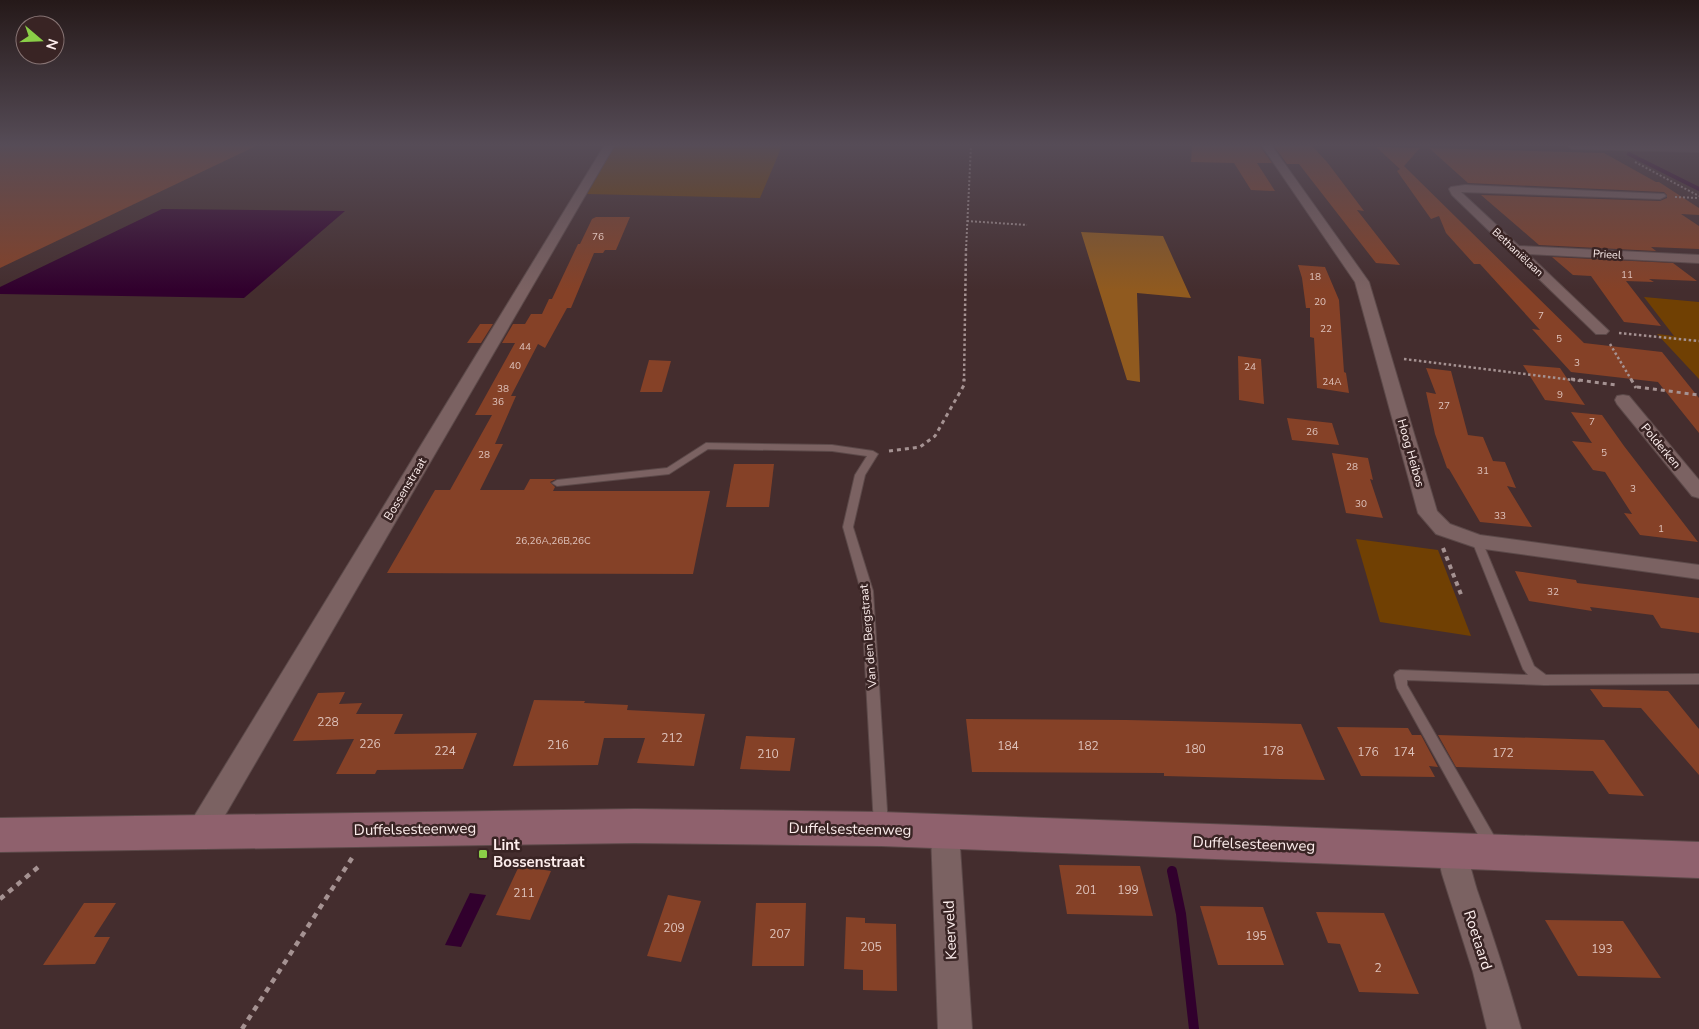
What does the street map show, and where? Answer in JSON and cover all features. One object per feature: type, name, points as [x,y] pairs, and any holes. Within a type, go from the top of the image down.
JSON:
[{"type":"street","name":"Bossenstraat","points":[[200,832],[580,194]]},
{"type":"street","name":"Hoog Heibos","points":[[1301,194],[1362,282],[1428,513],[1443,529]]},
{"type":"street","name":"Bethaniëlaan","points":[[1457,194],[1602,331]]},
{"type":"street","name":"Bethaniëlaan","points":[[1612,194],[1660,196]]},
{"type":"street","name":"Prieel","points":[[1516,250],[1699,259]]},
{"type":"street","name":"Polderken","points":[[1622,390],[1699,492]]},
{"type":"street","points":[[1443,529],[1477,541],[1699,572]]},
{"type":"street","name":"Duffelsesteenweg","points":[[0,835],[635,826],[881,829],[1699,860]]},
{"type":"street","name":"Keerveld","points":[[945,832],[955,1029]]},
{"type":"street","name":"Roetaard","points":[[1452,852],[1459,882],[1489,972],[1504,1029]]},
{"type":"lane","points":[[557,484],[669,470],[706,446],[832,448],[873,454]]},
{"type":"lane","name":"Van den Bergstraat","points":[[873,454],[860,475],[848,527],[867,591],[881,829]]},
{"type":"lane","points":[[1477,541],[1529,669],[1544,680]]},
{"type":"lane","points":[[1496,853],[1401,685],[1400,675],[1544,680],[1699,679]]},
{"type":"path","points":[[873,454],[920,447],[935,436],[964,385],[968,194]]},
{"type":"path","points":[[1660,196],[1699,197]]},
{"type":"path","points":[[967,221],[1028,225]]},
{"type":"path","points":[[1602,331],[1699,341]]},
{"type":"path","points":[[1602,331],[1636,387]]},
{"type":"path","points":[[1384,356],[1622,390],[1636,387],[1699,395]]},
{"type":"path","points":[[1622,390],[1636,387]]},
{"type":"path","points":[[1443,529],[1439,539],[1462,597]]},
{"type":"path","points":[[242,1029],[370,830]]},
{"type":"path","points":[[0,900],[76,834]]},
{"type":"shaded area","points":[[588,194],[762,194],[760,198]]},
{"type":"shaded area","points":[[162,209],[345,211],[244,298],[0,294],[0,287]]},
{"type":"shaded area","points":[[1081,232],[1163,236],[1191,298],[1137,293],[1140,382],[1127,380]]},
{"type":"shaded area","points":[[1644,297],[1699,302],[1699,379],[1657,334],[1674,336]]},
{"type":"shaded area","points":[[1356,539],[1438,550],[1471,636],[1380,622]]},
{"type":"shaded area","points":[[470,893],[486,895],[461,947],[445,945]]},
{"type":"building","points":[[0,194],[155,194],[0,268]]},
{"type":"building","points":[[1322,194],[1351,194],[1364,211],[1357,210],[1400,265],[1376,263]]},
{"type":"building","points":[[1413,194],[1432,194],[1584,343],[1662,352],[1699,398],[1699,433],[1658,382],[1571,372],[1532,329],[1540,330],[1480,264],[1474,264],[1446,233],[1439,216],[1431,219]]},
{"type":"building","points":[[1677,194],[1699,208],[1699,215],[1681,214],[1699,226],[1699,249],[1651,247],[1656,251],[1539,245],[1481,195],[1660,201],[1667,198],[1667,195]]},
{"type":"building","points":[[596,217],[630,217],[616,250],[594,253],[571,308],[567,308],[545,348],[538,344],[511,396],[516,396],[495,444],[503,444],[480,490],[524,490],[530,479],[556,479],[550,482],[555,487],[553,491],[710,491],[693,574],[387,573],[435,490],[450,490],[492,415],[475,415],[515,343],[502,343],[513,324],[525,324],[531,314],[542,314],[549,299],[552,299],[578,244],[580,244],[592,219]]},
{"type":"building","points":[[1552,257],[1673,263],[1697,281],[1649,279],[1654,282],[1626,281],[1661,326],[1624,322],[1591,276],[1573,275]]},
{"type":"building","points":[[1298,265],[1325,267],[1339,300],[1344,372],[1346,373],[1349,393],[1317,388],[1314,338],[1310,337],[1310,308],[1306,308],[1302,278]]},
{"type":"building","points":[[480,324],[493,324],[481,343],[467,343]]},
{"type":"building","points":[[1238,356],[1261,359],[1264,404],[1239,400]]},
{"type":"building","points":[[649,360],[671,361],[662,392],[640,392]]},
{"type":"building","points":[[1523,365],[1560,368],[1585,405],[1545,400]]},
{"type":"building","points":[[1426,368],[1451,371],[1468,435],[1483,437],[1493,461],[1505,462],[1516,488],[1507,486],[1532,527],[1480,522],[1447,468],[1435,434],[1426,392],[1436,394]]},
{"type":"building","points":[[1571,412],[1602,415],[1698,542],[1640,535],[1624,513],[1632,514],[1605,472],[1593,470],[1572,441],[1592,443]]},
{"type":"building","points":[[1287,418],[1332,423],[1339,445],[1292,440]]},
{"type":"building","points":[[1332,453],[1368,458],[1373,480],[1370,479],[1383,518],[1346,513]]},
{"type":"building","points":[[734,464],[774,464],[769,507],[726,507]]},
{"type":"building","points":[[1515,571],[1576,580],[1577,583],[1699,598],[1699,633],[1661,628],[1653,615],[1590,607],[1592,611],[1529,601]]},
{"type":"building","points":[[1590,689],[1668,691],[1699,729],[1699,775],[1641,708],[1603,707]]},
{"type":"building","points":[[345,692],[339,704],[362,703],[356,714],[403,714],[394,734],[477,733],[463,769],[377,770],[375,774],[336,774],[354,739],[293,741],[318,693]]},
{"type":"building","points":[[534,700],[585,701],[584,703],[628,705],[627,710],[705,714],[694,766],[637,763],[645,738],[604,738],[598,765],[513,766]]},
{"type":"building","points":[[966,719],[1301,724],[1325,780],[1164,776],[1164,773],[972,772]]},
{"type":"building","points":[[1337,727],[1408,728],[1412,735],[1421,735],[1438,767],[1429,766],[1435,777],[1361,776]]},
{"type":"building","points":[[1438,735],[1604,740],[1644,796],[1609,794],[1593,771],[1456,767]]},
{"type":"building","points":[[746,736],[795,738],[790,771],[740,769]]},
{"type":"building","points":[[1059,865],[1140,866],[1153,916],[1067,914]]},
{"type":"building","points":[[519,866],[551,871],[530,920],[496,915]]},
{"type":"building","points":[[668,895],[701,901],[681,962],[647,956]]},
{"type":"building","points":[[84,903],[116,903],[94,937],[110,937],[95,964],[43,965]]},
{"type":"building","points":[[756,903],[806,903],[804,966],[752,966]]},
{"type":"building","points":[[1200,906],[1263,907],[1284,965],[1218,965]]},
{"type":"building","points":[[1316,912],[1384,913],[1419,994],[1359,992],[1340,944],[1328,943]]},
{"type":"building","points":[[846,917],[865,918],[865,923],[896,924],[897,991],[863,990],[863,970],[844,969]]},
{"type":"building","points":[[1545,920],[1623,921],[1661,978],[1578,976]]},
{"type":"waterway","points":[[1172,871],[1181,914],[1194,1029]]},
{"type":"place","name":"Lint Bossenstraat","points":[[483,854]]}]
